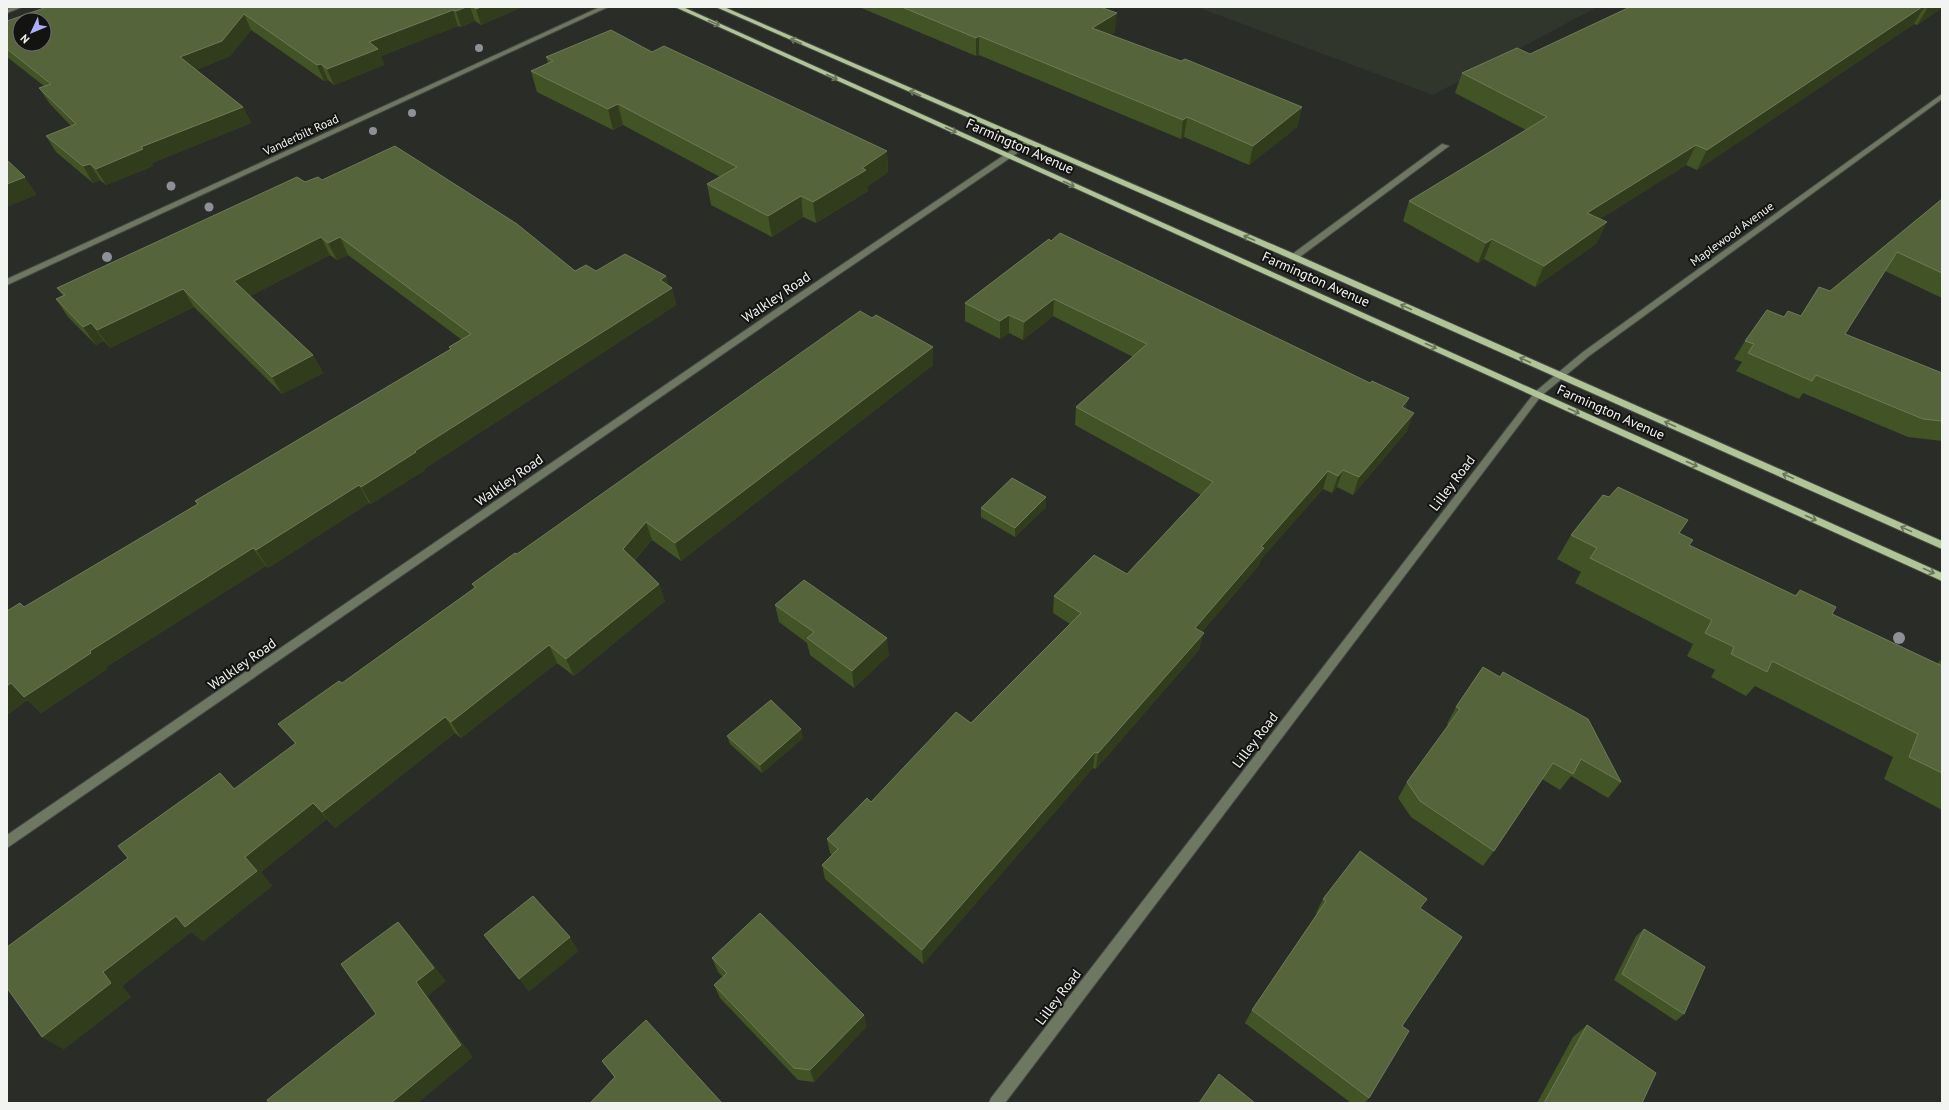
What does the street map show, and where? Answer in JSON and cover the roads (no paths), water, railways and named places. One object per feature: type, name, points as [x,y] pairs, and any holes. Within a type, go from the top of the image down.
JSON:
[{"type":"main road","name":"Farmington Avenue","points":[[678,7],[1942,577]]},
{"type":"main road","name":"Farmington Avenue","points":[[718,7],[1028,143],[1294,257],[1942,545]]},
{"type":"street","points":[[7,11],[19,7]]},
{"type":"street","name":"Vanderbilt Road","points":[[7,282],[605,7]]},
{"type":"street","name":"Maplewood Avenue","points":[[1538,394],[1593,349],[1942,96]]},
{"type":"street","name":"Walkley Road","points":[[7,842],[1028,143]]},
{"type":"street","points":[[1294,257],[1445,146]]},
{"type":"street","name":"Lilley Road","points":[[996,1103],[1538,394]]}]
